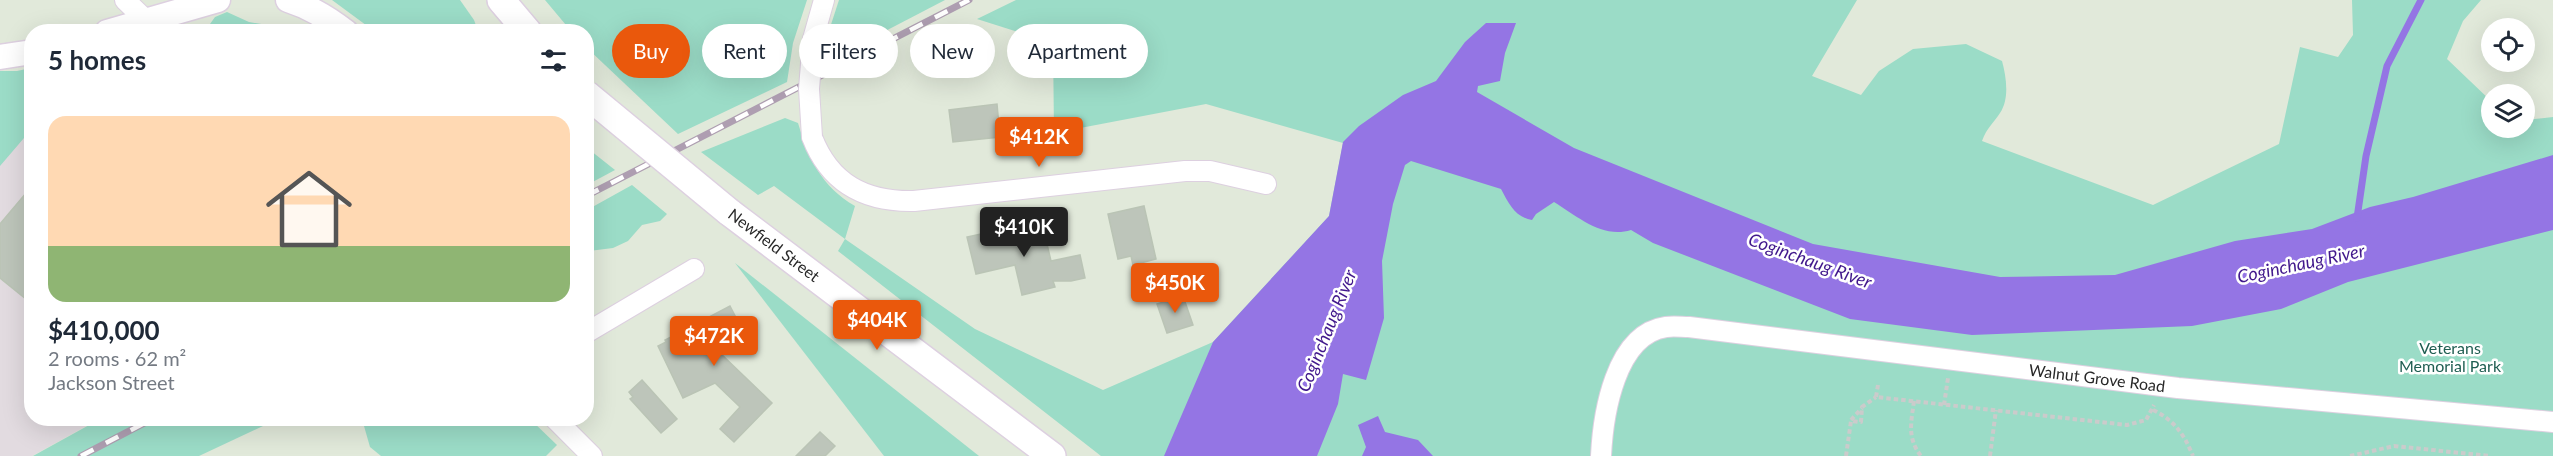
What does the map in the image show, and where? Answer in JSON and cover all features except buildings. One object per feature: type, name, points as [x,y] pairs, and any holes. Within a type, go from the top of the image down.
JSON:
[{"type":"main road","points":[[501,0],[521,24]]},
{"type":"main road","name":"Newfield Street","points":[[594,101],[729,212],[1052,456]]},
{"type":"street","points":[[125,0],[150,24]]},
{"type":"street","points":[[157,24],[218,0]]},
{"type":"street","points":[[288,0],[304,5],[336,24]]},
{"type":"street","points":[[824,0],[813,39],[809,89],[812,136],[821,158],[840,178],[861,192],[885,201],[914,201],[1185,171],[1210,171],[1266,184]]},
{"type":"street","points":[[0,57],[24,53]]},
{"type":"street","points":[[594,328],[694,269]]},
{"type":"street","name":"Walnut Grove Road","points":[[1601,456],[1606,409],[1613,380],[1625,358],[1644,337],[1664,327],[1689,327],[2157,385],[2553,422]]},
{"type":"street","points":[[562,426],[592,456]]},
{"type":"path","points":[[1876,397],[1878,385]]},
{"type":"path","points":[[1846,456],[1851,421],[1862,407],[1876,397],[2127,425],[2146,420],[2152,410],[2157,385]]},
{"type":"path","points":[[1914,401],[1910,430],[1914,446],[1921,456]]},
{"type":"path","points":[[1851,421],[1861,422],[1862,407]]},
{"type":"path","points":[[1990,456],[1996,410]]},
{"type":"path","points":[[2152,410],[2165,416],[2177,426],[2187,440],[2193,456]]},
{"type":"path","points":[[2350,456],[2394,446],[2490,456]]},
{"type":"shaded area","points":[[24,70],[24,426],[86,426],[32,456],[0,456],[0,71]]},
{"type":"green space","points":[[332,0],[460,0],[475,24],[365,24]]},
{"type":"green space","points":[[545,0],[807,0],[793,43],[787,82],[678,134],[619,78],[690,78],[690,24],[612,24],[612,72],[594,55],[594,24],[565,24]]},
{"type":"green space","points":[[839,0],[945,0],[898,24],[831,24]]},
{"type":"green space","name":"Veterans Memorial Park","points":[[1016,0],[1857,0],[1812,76],[1861,95],[1879,71],[1913,49],[1966,44],[2002,61],[2005,73],[2006,94],[2003,107],[1982,141],[2153,205],[2279,144],[2300,47],[2338,57],[2353,35],[2352,0],[2481,0],[2463,21],[2447,59],[2481,91],[2481,138],[2535,138],[2535,119],[2553,117],[2553,456],[1101,456],[838,251],[845,239],[975,329],[1103,390],[1213,342],[1329,216],[1343,143],[1206,104],[1054,133],[1053,78],[1148,78],[1148,24],[1007,24],[1007,28],[977,19]]},
{"type":"green space","points":[[227,12],[249,22],[261,24],[210,24],[215,17]]},
{"type":"green space","points":[[24,70],[24,138],[0,166],[0,71]]},
{"type":"green space","points":[[785,118],[798,123],[818,170],[833,190],[855,206],[845,239],[774,186],[758,195],[701,152]]},
{"type":"green space","points":[[594,153],[615,170],[594,181]]},
{"type":"green space","points":[[632,185],[667,214],[660,221],[642,225],[628,241],[613,248],[594,250],[594,206]]},
{"type":"green space","points":[[735,263],[979,456],[884,456]]},
{"type":"green space","points":[[87,426],[263,426],[199,456],[33,456]]},
{"type":"green space","points":[[364,426],[537,426],[557,445],[546,456],[381,456],[370,447]]},
{"type":"water","name":"Coginchaug River","points":[[1486,23],[1516,23],[1505,53],[1500,81],[1478,86],[1477,92],[1574,148],[1813,244],[2000,277],[2115,275],[2235,241],[2312,229],[2370,207],[2413,197],[2553,155],[2553,230],[2348,282],[2281,309],[2192,326],[1972,335],[1850,319],[1653,243],[1631,230],[1620,232],[1600,229],[1554,202],[1536,214],[1532,220],[1526,218],[1513,209],[1501,189],[1411,161],[1405,165],[1393,204],[1382,261],[1384,318],[1366,380],[1343,374],[1338,404],[1317,456],[1164,456],[1213,342],[1329,216],[1343,142],[1359,126],[1403,95],[1436,81],[1465,42]]},
{"type":"water","points":[[1378,416],[1385,432],[1418,440],[1433,456],[1362,456],[1366,447],[1358,425]]},
{"type":"waterway","points":[[2357,218],[2366,156],[2387,66],[2421,0]]},
{"type":"railway","points":[[594,192],[969,0]]},
{"type":"railway","points":[[81,456],[139,426]]}]
